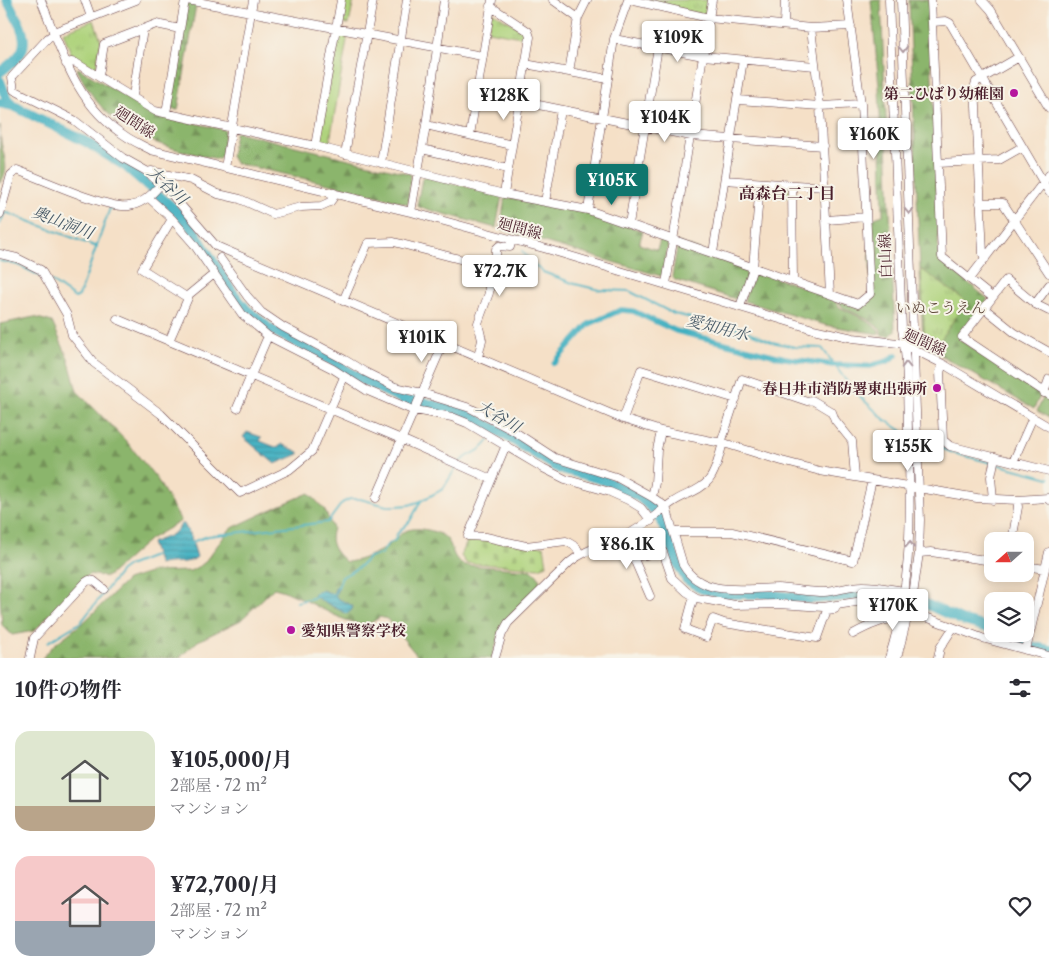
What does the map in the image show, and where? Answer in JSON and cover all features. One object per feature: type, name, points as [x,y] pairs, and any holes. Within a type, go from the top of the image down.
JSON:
[{"type":"street","name":"廻間線","points":[[41,0],[66,64],[84,97],[103,119],[124,135],[151,150],[334,192],[410,212],[666,284],[813,329],[853,338],[898,343],[943,364],[1049,427]]},
{"type":"street","points":[[85,0],[91,17]]},
{"type":"street","points":[[136,0],[124,2],[54,33],[12,78],[14,90],[74,120],[123,158],[148,172],[159,186],[167,189],[216,246],[623,418],[661,431],[722,443],[800,466],[910,487],[993,500],[1049,499]]},
{"type":"street","points":[[166,113],[186,0],[482,56]]},
{"type":"street","points":[[225,168],[253,0]]},
{"type":"street","points":[[315,146],[341,0]]},
{"type":"street","points":[[345,154],[373,0]]},
{"type":"street","points":[[381,162],[407,0]]},
{"type":"street","points":[[410,212],[426,125],[444,0]]},
{"type":"street","points":[[553,0],[578,18]]},
{"type":"street","points":[[569,72],[578,18],[586,0]]},
{"type":"street","points":[[588,210],[614,39],[629,0],[709,18],[811,28],[851,26]]},
{"type":"street","points":[[666,284],[712,0]]},
{"type":"street","points":[[784,25],[785,0]]},
{"type":"street","points":[[66,64],[76,63],[155,111],[315,146],[504,194],[588,210],[858,304],[870,294],[861,104],[847,0]]},
{"type":"street","name":"白山線","points":[[889,0],[910,487],[910,545],[905,592],[889,658]]},
{"type":"street","name":"白山線","points":[[897,658],[913,597],[919,553],[915,350],[901,0]]},
{"type":"street","points":[[931,0],[942,257],[992,296]]},
{"type":"street","points":[[982,0],[992,10],[1019,58],[1046,94],[1049,108]]},
{"type":"street","points":[[470,134],[491,3],[528,31],[530,37],[504,194]]},
{"type":"street","points":[[932,22],[946,21],[950,23],[1049,192]]},
{"type":"street","points":[[99,76],[104,44],[156,24],[180,29]]},
{"type":"street","points":[[811,28],[823,146],[830,294]]},
{"type":"street","points":[[133,96],[143,29]]},
{"type":"street","points":[[614,39],[703,56],[815,66]]},
{"type":"street","points":[[629,224],[658,47]]},
{"type":"street","points":[[985,258],[983,254],[980,203],[975,85],[1019,58]]},
{"type":"street","points":[[713,253],[726,180],[743,60]]},
{"type":"street","points":[[525,64],[608,79]]},
{"type":"street","points":[[738,100],[820,106],[861,104]]},
{"type":"street","points":[[519,101],[690,136],[823,146]]},
{"type":"street","points":[[545,202],[562,110]]},
{"type":"street","points":[[426,125],[512,145]]},
{"type":"street","points":[[938,163],[1000,160],[1022,147]]},
{"type":"street","points":[[422,149],[508,169]]},
{"type":"street","points":[[0,214],[2,200],[11,175],[17,170],[110,205],[130,206],[148,198],[159,186]]},
{"type":"street","points":[[148,172],[151,171],[191,180],[218,194],[240,199],[273,214],[301,207],[321,206],[330,202],[334,192]]},
{"type":"street","points":[[969,279],[1049,175]]},
{"type":"street","points":[[726,180],[825,187]]},
{"type":"street","points":[[740,306],[753,268],[760,183]]},
{"type":"street","points":[[792,186],[792,281]]},
{"type":"street","points":[[148,198],[172,219],[193,243],[242,314],[268,336],[333,369],[366,390],[414,410],[452,417],[467,423],[565,478],[610,492],[628,500],[641,508],[652,519]]},
{"type":"street","points":[[980,203],[1003,203],[1049,273]]},
{"type":"street","points":[[827,220],[866,217]]},
{"type":"street","points":[[172,219],[142,269],[186,297]]},
{"type":"street","points":[[478,357],[482,340],[478,323],[489,293],[489,282],[494,268],[497,247],[510,246],[512,240]]},
{"type":"street","points":[[343,301],[368,243],[394,242],[494,268]]},
{"type":"street","points":[[208,266],[220,258],[222,249]]},
{"type":"street","points":[[0,254],[17,258],[41,270],[67,316],[72,335],[94,363],[161,414],[240,493],[296,466],[312,451],[344,377]]},
{"type":"street","points":[[220,258],[261,312],[378,380],[404,390],[470,408],[512,430],[555,458],[616,477],[652,497],[666,507],[683,565],[696,581],[708,586],[734,590],[780,588],[826,592],[863,586],[905,592]]},
{"type":"street","points":[[186,297],[214,274]]},
{"type":"street","points":[[1049,311],[1035,304],[1006,280],[962,337],[1046,394],[1049,379]]},
{"type":"street","points":[[1035,304],[1049,284]]},
{"type":"street","points":[[169,341],[188,298],[186,297]]},
{"type":"street","points":[[984,308],[1015,333],[1049,352]]},
{"type":"street","points":[[116,319],[401,438],[491,479]]},
{"type":"street","points":[[237,408],[268,336]]},
{"type":"street","points":[[376,498],[444,342]]},
{"type":"street","points":[[943,364],[940,372],[943,440],[950,446],[994,461],[1013,462],[1049,471]]},
{"type":"street","points":[[623,418],[641,370],[736,399]]},
{"type":"street","points":[[495,658],[502,634],[508,623],[580,554],[624,536],[652,519],[666,507],[701,487],[710,479],[742,379],[807,401],[812,400],[830,410],[852,441],[855,477]]},
{"type":"street","points":[[1013,462],[1032,417]]},
{"type":"street","points":[[652,497],[661,431]]},
{"type":"street","points":[[506,445],[468,536],[486,537],[526,546],[566,541],[576,547],[580,554]]},
{"type":"street","points":[[993,500],[991,476],[994,461]]},
{"type":"street","points":[[982,475],[991,476]]},
{"type":"street","points":[[674,532],[732,532],[853,560],[872,480]]},
{"type":"street","points":[[1014,532],[1018,507],[1017,500]]},
{"type":"street","points":[[624,536],[650,596]]},
{"type":"street","points":[[634,557],[663,552],[672,578],[687,592],[712,602],[823,607],[863,601],[888,603],[953,628],[1049,656]]},
{"type":"street","points":[[919,553],[932,552],[984,561]]},
{"type":"street","points":[[1026,649],[1049,552]]},
{"type":"street","points":[[1034,567],[1045,569]]},
{"type":"street","points":[[30,658],[34,638],[86,582],[89,580],[94,581],[104,589]]},
{"type":"street","points":[[694,596],[685,629],[706,637],[713,619],[817,638],[827,610],[845,607],[851,603]]},
{"type":"street","points":[[852,634],[867,627],[899,619]]},
{"type":"street","points":[[938,658],[940,648],[953,628]]},
{"type":"green space","points":[[344,0],[354,0],[349,24],[340,22]]},
{"type":"green space","points":[[641,0],[708,0],[705,15]]},
{"type":"green space","points":[[871,0],[881,0],[895,331],[890,336],[881,335],[881,329],[867,319],[844,308],[835,300],[856,306],[871,296],[869,220],[883,215],[879,86]]},
{"type":"green space","points":[[909,0],[929,0],[939,259],[988,299],[959,339],[1041,394],[1034,409],[925,346],[923,343]]},
{"type":"green space","points":[[186,3],[196,5],[178,110],[170,109]]},
{"type":"green space","points":[[491,11],[527,33],[527,38],[488,31]]},
{"type":"green space","points":[[94,20],[101,40],[96,69],[72,56],[63,32]]},
{"type":"green space","points":[[338,34],[348,34],[329,147],[320,145],[319,142]]},
{"type":"green space","points":[[78,68],[154,114],[225,130],[222,155],[218,159],[195,154],[154,142],[135,133],[118,122],[103,108],[89,91]]},
{"type":"green space","points":[[0,125],[6,168],[0,183]]},
{"type":"green space","points":[[235,133],[411,174],[408,204],[235,163],[231,156]]},
{"type":"green space","points":[[424,176],[502,196],[496,228],[419,207],[417,205]]},
{"type":"green space","points":[[765,185],[789,187],[790,197],[762,196]]},
{"type":"green space","points":[[505,197],[588,212],[643,231],[639,244],[657,250],[661,237],[669,240],[663,274],[661,276],[500,229]]},
{"type":"green space","points":[[678,242],[748,268],[749,270],[739,300],[675,280],[672,277]]},
{"type":"green space","name":"いぬこうえん","points":[[921,269],[966,301],[934,350],[925,344]]},
{"type":"green space","points":[[756,271],[832,297],[839,307],[866,320],[879,330],[879,334],[825,325],[744,301]]},
{"type":"green space","points":[[34,317],[52,322],[68,358],[77,391],[126,441],[157,479],[181,521],[150,539],[107,577],[89,574],[34,631],[12,635],[2,625],[0,595],[0,324]]},
{"type":"green space","points":[[1044,396],[1049,398],[1049,418],[1037,411]]},
{"type":"green space","points":[[309,493],[324,509],[333,528],[331,539],[333,547],[346,562],[351,562],[380,551],[405,531],[412,529],[425,530],[442,535],[449,542],[456,558],[464,565],[531,570],[540,581],[539,587],[502,624],[492,658],[419,658],[387,619],[380,617],[375,621],[365,624],[356,623],[334,615],[285,591],[274,588],[241,620],[198,641],[179,658],[42,658],[55,644],[85,621],[127,580],[152,572],[190,571],[203,564],[230,529]]},
{"type":"green space","points":[[468,539],[544,546],[547,565],[539,568],[466,563],[461,556]]},
{"type":"water","points":[[247,432],[261,437],[260,441],[278,448],[281,444],[299,452],[299,454],[275,464],[243,437]]},
{"type":"water","points":[[181,524],[184,524],[191,537],[197,557],[189,561],[159,565],[151,543],[169,536],[178,530]]},
{"type":"water","points":[[336,586],[339,587],[335,595],[337,598],[353,606],[352,610],[347,614],[315,597],[313,594],[322,590],[333,594]]},
{"type":"waterway","points":[[0,72],[19,56],[24,44],[22,30],[7,0]]},
{"type":"waterway","points":[[0,81],[7,99],[14,106]]},
{"type":"waterway","name":"大谷川","points":[[0,103],[14,106],[86,142],[125,166],[171,206],[192,228],[231,290],[246,309],[270,329],[330,360],[364,381],[406,401],[423,402],[465,413],[560,469],[606,481],[639,497],[653,509],[661,520],[677,562],[686,579],[702,589],[723,594],[765,594],[811,599],[863,595],[879,596],[924,603],[961,620],[984,627]]},
{"type":"waterway","name":"大谷川","points":[[157,199],[161,197]]},
{"type":"waterway","points":[[51,281],[75,298],[79,296],[110,208],[115,209]]},
{"type":"waterway","name":"奥山洞川","points":[[0,224],[5,212],[97,247]]},
{"type":"waterway","points":[[522,251],[543,272],[575,284],[600,290],[629,291],[674,314],[744,330],[772,342],[795,347],[822,348],[853,390],[884,419],[902,431]]},
{"type":"waterway","points":[[0,261],[18,265],[42,277]]},
{"type":"waterway","name":"愛知用水","points":[[554,363],[589,324],[621,310],[633,311],[676,331],[785,358],[833,365],[870,366],[888,361],[896,355]]},
{"type":"waterway","points":[[460,462],[482,448],[489,440]]},
{"type":"waterway","points":[[925,441],[953,453],[992,463]]},
{"type":"waterway","points":[[996,464],[1049,478]]},
{"type":"waterway","points":[[192,542],[208,536],[328,522],[342,503],[350,499],[360,499],[387,506],[409,505],[443,489],[457,466]]},
{"type":"waterway","points":[[338,587],[342,577],[358,568],[369,557],[381,554],[387,545],[395,540],[397,534],[410,521],[421,501]]},
{"type":"waterway","points":[[48,642],[81,622],[121,571],[128,566],[156,555]]},
{"type":"waterway","points":[[297,602],[316,597]]},
{"type":"waterway","name":"大谷川","points":[[1015,642],[1049,650]]},
{"type":"place","name":"第二ひばり幼稚園","points":[[1014,93]]},
{"type":"place","name":"春日井市消防署東出張所","points":[[937,388]]},
{"type":"place","name":"愛知県警察学校","points":[[291,630]]},
{"type":"district","name":"高森台二丁目","points":[[787,193]]}]
